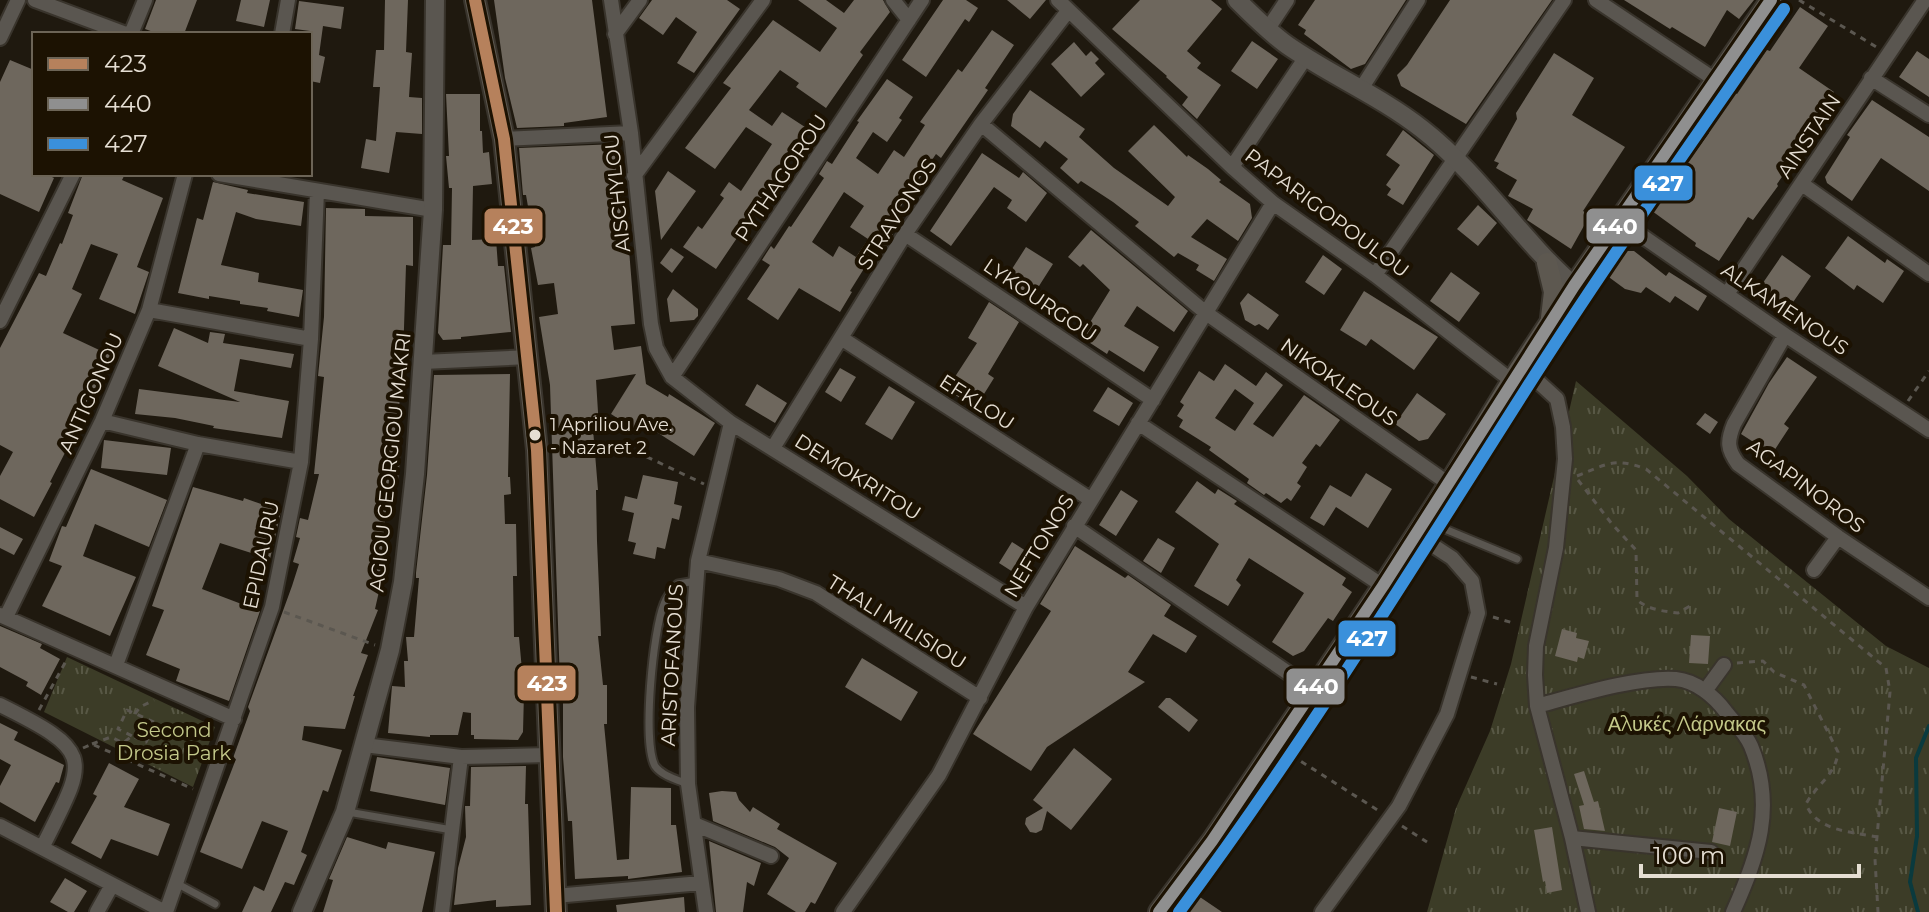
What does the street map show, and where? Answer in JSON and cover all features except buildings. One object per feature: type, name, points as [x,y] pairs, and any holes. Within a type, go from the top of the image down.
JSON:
[{"type":"main road","points":[[475,0],[504,139],[529,357],[537,450],[556,904]]},
{"type":"main road","points":[[1159,912],[1212,841],[1421,528],[1574,286],[1771,0]]},
{"type":"main road","points":[[1547,263],[1554,292],[1551,322]]},
{"type":"street","points":[[0,38],[18,0]]},
{"type":"street","points":[[35,0],[123,32]]},
{"type":"street","points":[[130,32],[145,0]]},
{"type":"street","points":[[282,32],[288,0]]},
{"type":"street","name":"AGIOU GEORGIOU MAKRI","points":[[302,912],[345,812],[390,650],[404,567],[415,474],[433,210],[435,0]]},
{"type":"street","name":"AISCHYLOU","points":[[611,0],[631,133],[651,324],[656,348],[672,377]]},
{"type":"street","points":[[615,34],[640,0]]},
{"type":"street","points":[[634,176],[763,0]]},
{"type":"street","points":[[893,0],[909,20]]},
{"type":"street","name":"PYTHAGOROU","points":[[672,377],[922,0]]},
{"type":"street","points":[[1237,0],[1267,30],[1421,128],[1456,158],[1547,263],[1574,286]]},
{"type":"street","points":[[1267,30],[1287,0]]},
{"type":"street","points":[[1361,89],[1418,0]]},
{"type":"street","points":[[1375,275],[1564,0]]},
{"type":"street","points":[[1596,0],[1717,81]]},
{"type":"street","name":"AINSTAIN","points":[[1727,294],[1925,0]]},
{"type":"street","name":"STRAVONOS","points":[[773,448],[905,234],[1063,6]]},
{"type":"street","name":"PAPARIGOPOULOU","points":[[1063,6],[1273,203],[1557,399],[1565,459],[1556,548],[1536,646],[1537,706],[1588,912]]},
{"type":"street","points":[[1232,167],[1306,57]]},
{"type":"street","points":[[1871,78],[1929,115]]},
{"type":"street","name":"NIKOKLEOUS","points":[[981,124],[1206,313],[1449,484]]},
{"type":"street","points":[[504,139],[631,133]]},
{"type":"street","points":[[0,321],[72,176]]},
{"type":"street","name":"ANTIGONOU","points":[[3,616],[102,421],[149,310],[184,176]]},
{"type":"street","points":[[231,176],[433,210]]},
{"type":"street","points":[[1802,184],[1929,274]]},
{"type":"street","name":"EPIDAURU","points":[[165,912],[272,607],[301,462],[311,339],[317,191]]},
{"type":"street","name":"NEFTONOS","points":[[843,912],[939,775],[1026,607],[1273,203]]},
{"type":"street","name":"ALKAMENOUS","points":[[1619,220],[1929,430]]},
{"type":"street","name":"LYKOURGOU","points":[[905,234],[1153,400]]},
{"type":"street","points":[[149,310],[311,339]]},
{"type":"street","name":"AGAPINOROS","points":[[1785,335],[1734,424],[1727,440],[1729,452],[1738,464],[1929,598]]},
{"type":"street","name":"EFKLOU","points":[[841,338],[1090,499]]},
{"type":"street","points":[[423,362],[529,357]]},
{"type":"street","name":"DEMOKRITOU","points":[[672,377],[731,423],[1026,607]]},
{"type":"street","points":[[102,421],[198,444],[301,462]]},
{"type":"street","name":"ARISTOFANOUS","points":[[706,912],[688,784],[687,707],[698,561],[731,423]]},
{"type":"street","points":[[1138,423],[1383,586]]},
{"type":"street","points":[[116,665],[198,444]]},
{"type":"street","points":[[1074,526],[1313,690]]},
{"type":"street","points":[[1322,912],[1390,818],[1447,714],[1478,613],[1472,581],[1421,528]]},
{"type":"street","points":[[1814,570],[1838,537]]},
{"type":"street","name":"THALI MILISIOU","points":[[698,561],[779,579],[816,593],[980,698]]},
{"type":"street","points":[[3,616],[234,719]]},
{"type":"street","points":[[1705,691],[1724,665]]},
{"type":"street","points":[[1537,706],[1594,691],[1677,679],[1697,685],[1718,702],[1751,744],[1763,801],[1762,837],[1733,912]]},
{"type":"street","points":[[0,705],[60,738],[72,753],[77,767],[75,783],[42,848]]},
{"type":"street","points":[[364,745],[461,757],[549,755]]},
{"type":"street","points":[[442,912],[461,757]]},
{"type":"street","points":[[694,824],[771,856]]},
{"type":"street","points":[[0,826],[165,912]]},
{"type":"street","points":[[1572,838],[1711,852]]},
{"type":"street","points":[[556,904],[701,883]]},
{"type":"street","points":[[97,912],[112,885]]},
{"type":"lane","points":[[1421,528],[1517,559]]},
{"type":"lane","points":[[688,784],[667,776],[654,765],[650,741],[650,687],[656,630],[663,605],[678,584],[697,581]]},
{"type":"lane","points":[[345,812],[452,830]]},
{"type":"lane","points":[[176,883],[215,904]]},
{"type":"path","points":[[1799,0],[1888,54]]},
{"type":"path","points":[[1901,411],[1929,371]]},
{"type":"path","points":[[537,450],[600,442],[622,445],[715,489]]},
{"type":"path","points":[[1690,606],[1678,613],[1644,606],[1637,600],[1636,550],[1575,477],[1612,462],[1627,462],[1646,469],[1886,668],[1890,692],[1877,837],[1878,912]]},
{"type":"path","points":[[272,607],[390,650]]},
{"type":"path","points":[[1478,613],[1513,623]]},
{"type":"path","points":[[33,721],[74,647]]},
{"type":"path","points":[[1724,665],[1763,661],[1774,672],[1804,685],[1838,752],[1837,763],[1806,804],[1810,815],[1823,825],[1877,837]]},
{"type":"path","points":[[1459,673],[1497,684]]},
{"type":"path","points":[[135,714],[140,707],[160,697],[164,687]]},
{"type":"path","points":[[127,710],[156,723],[146,742],[132,736],[118,729],[127,710]]},
{"type":"path","points":[[72,753],[111,737],[123,743],[132,736]]},
{"type":"path","points":[[92,744],[207,796]]},
{"type":"path","points":[[1291,755],[1427,842]]},
{"type":"green space","name":"Αλυκές Λάρνακας","points":[[1576,381],[1687,476],[1729,519],[1886,646],[1929,668],[1929,912],[1427,912],[1456,808],[1490,731],[1511,664]]},
{"type":"green space","name":"Second Drosia Park","points":[[67,657],[215,727],[193,787],[44,712]]},
{"type":"waterway","points":[[1918,912],[1910,882],[1917,836],[1916,758],[1929,726]]},
{"type":"transit line","name":"423","points":[[475,0],[504,139],[537,450],[556,912]]},
{"type":"transit line","name":"440","points":[[1159,912],[1212,841],[1383,586],[1574,286],[1771,0]]},
{"type":"transit line","name":"427","points":[[1179,912],[1314,719],[1589,293],[1784,9]]},
{"type":"place","name":"1 Apriliou Ave. - Nazaret 2","points":[[535,435]]}]
